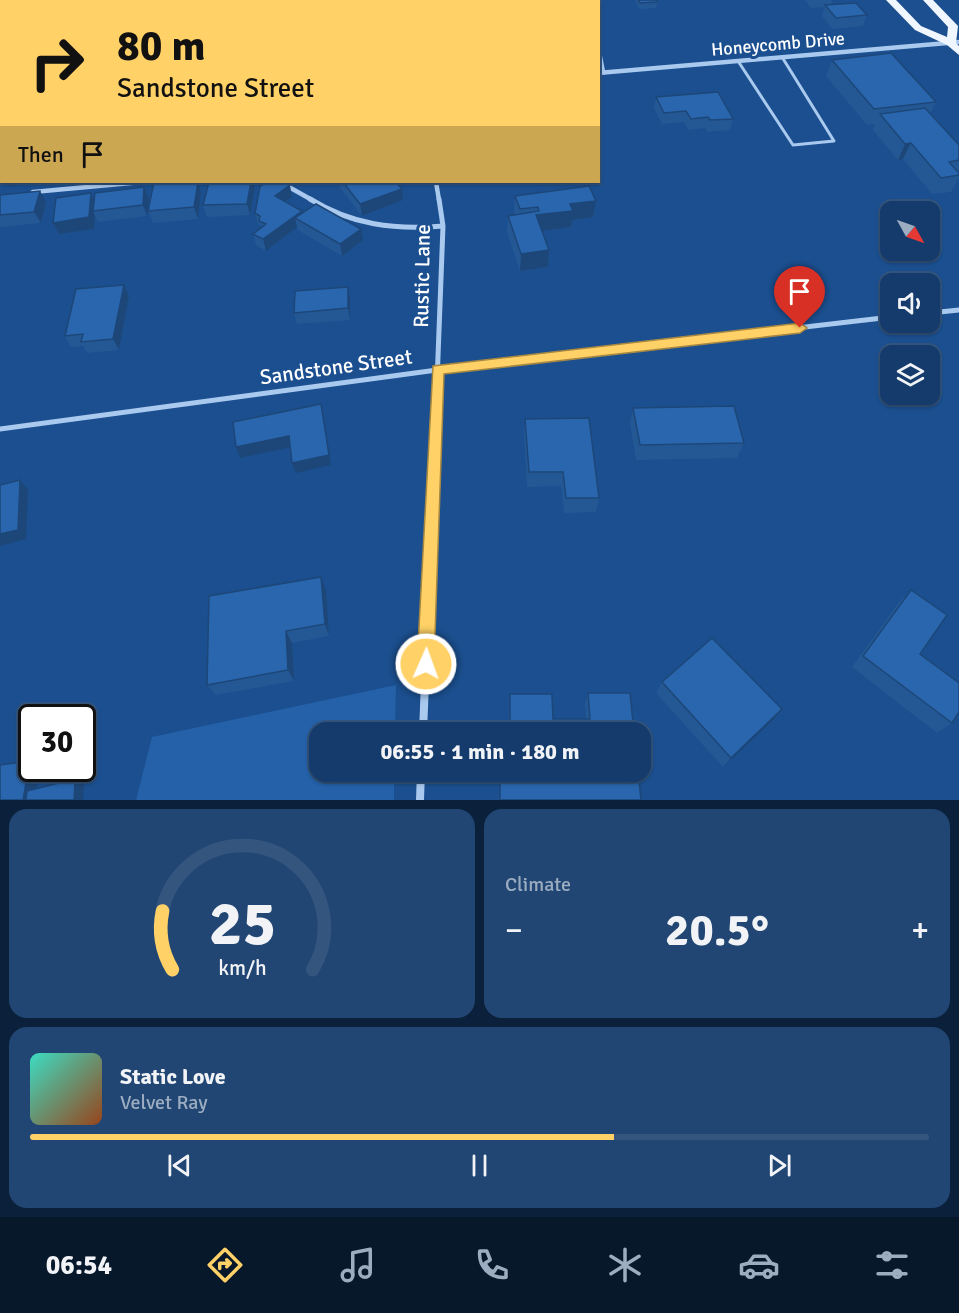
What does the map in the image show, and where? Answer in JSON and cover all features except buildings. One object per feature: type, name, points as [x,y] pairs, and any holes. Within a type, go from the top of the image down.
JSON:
[{"type":"main road","points":[[891,0],[918,28],[955,42]]},
{"type":"main road","points":[[928,0],[953,26],[959,52]]},
{"type":"street","name":"Honeycomb Drive","points":[[601,73],[955,42]]},
{"type":"street","points":[[24,193],[131,183]]},
{"type":"street","points":[[282,183],[328,210],[378,228],[443,226]]},
{"type":"street","name":"Rustic Lane","points":[[423,722],[443,226],[436,183]]},
{"type":"street","points":[[940,312],[959,310]]},
{"type":"street","name":"Sandstone Street","points":[[0,429],[437,370],[880,318]]},
{"type":"street","points":[[420,800],[421,782]]},
{"type":"lane","points":[[738,61],[793,145],[834,141],[782,57]]},
{"type":"shaded area","points":[[396,685],[395,722],[309,722],[309,782],[394,782],[394,800],[136,800],[152,737]]},
{"type":"route","points":[[426,664],[437,370],[800,328]]}]
